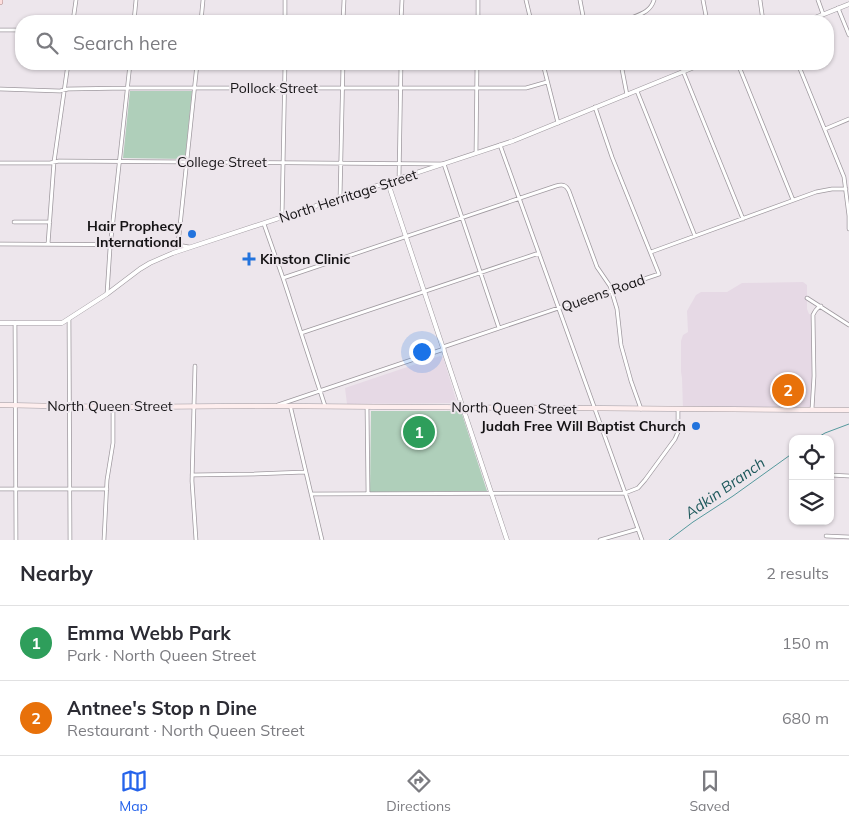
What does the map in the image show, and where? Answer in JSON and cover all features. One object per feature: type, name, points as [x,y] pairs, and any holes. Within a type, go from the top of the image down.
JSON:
[{"type":"main road","name":"North Queen Street","points":[[0,405],[849,410]]},
{"type":"street","points":[[74,15],[76,0]]},
{"type":"street","points":[[135,15],[136,0]]},
{"type":"street","points":[[202,15],[203,0]]},
{"type":"street","points":[[285,15],[286,0]]},
{"type":"street","points":[[343,15],[344,0]]},
{"type":"street","points":[[401,15],[402,0]]},
{"type":"street","points":[[478,0],[478,15]]},
{"type":"street","points":[[526,0],[530,15]]},
{"type":"street","points":[[580,0],[583,15]]},
{"type":"street","points":[[639,15],[650,8],[654,0]]},
{"type":"street","points":[[703,0],[706,15]]},
{"type":"street","points":[[760,0],[762,15]]},
{"type":"street","points":[[818,0],[823,14],[849,4]]},
{"type":"street","points":[[838,8],[849,35]]},
{"type":"street","points":[[0,30],[15,30]]},
{"type":"street","points":[[48,244],[54,162],[67,70]]},
{"type":"street","points":[[107,294],[129,70]]},
{"type":"street","points":[[178,245],[196,70]]},
{"type":"street","points":[[282,218],[285,70]]},
{"type":"street","points":[[340,198],[343,70]]},
{"type":"street","points":[[399,179],[401,70]]},
{"type":"street","points":[[476,153],[477,70]]},
{"type":"street","points":[[544,70],[558,123]]},
{"type":"street","points":[[622,70],[627,95]]},
{"type":"street","name":"North Herritage Street","points":[[0,323],[62,323],[150,263],[190,247],[500,145],[688,70]]},
{"type":"street","points":[[740,70],[793,200]]},
{"type":"street","points":[[800,70],[844,177],[849,230]]},
{"type":"street","points":[[683,72],[743,219]]},
{"type":"street","name":"Pollock Street","points":[[0,89],[60,91],[68,89],[127,88],[526,88],[547,82]]},
{"type":"street","points":[[636,91],[695,236]]},
{"type":"street","points":[[595,107],[612,156],[651,252],[823,190],[846,189]]},
{"type":"street","points":[[825,129],[849,120]]},
{"type":"street","points":[[500,145],[642,540]]},
{"type":"street","name":"College Street","points":[[0,163],[341,162],[444,164]]},
{"type":"street","points":[[444,164],[499,328]]},
{"type":"street","points":[[388,183],[507,540]]},
{"type":"street","points":[[283,278],[560,185],[566,186],[597,267],[610,286],[618,309],[621,344],[641,409]]},
{"type":"street","points":[[14,222],[50,222]]},
{"type":"street","points":[[264,224],[325,406]]},
{"type":"street","points":[[0,244],[178,245],[190,247]]},
{"type":"street","name":"Queens Road","points":[[275,406],[659,274],[651,252]]},
{"type":"street","points":[[301,333],[539,253]]},
{"type":"street","points":[[807,298],[849,325]]},
{"type":"street","points":[[812,409],[814,376],[813,316],[815,310],[821,306]]},
{"type":"street","points":[[69,319],[70,540]]},
{"type":"street","points":[[15,323],[16,540]]},
{"type":"street","points":[[195,366],[192,475],[196,540]]},
{"type":"street","points":[[104,540],[107,480],[113,447],[113,406]]},
{"type":"street","points":[[368,407],[368,493]]},
{"type":"street","points":[[291,409],[322,540]]},
{"type":"street","points":[[311,494],[625,493],[638,488],[675,439],[678,432],[678,409]]},
{"type":"street","points":[[192,475],[306,472]]},
{"type":"street","points":[[834,475],[849,476]]},
{"type":"street","points":[[0,489],[107,489]]},
{"type":"street","points":[[600,540],[638,529]]},
{"type":"street","points":[[826,536],[849,537]]},
{"type":"shaded area","points":[[803,282],[807,285],[807,309],[809,314],[813,315],[814,376],[812,409],[683,409],[681,341],[683,335],[688,332],[687,311],[696,295],[701,292],[727,292],[742,283]]},
{"type":"shaded area","points":[[440,356],[443,357],[457,403],[347,404],[345,388]]},
{"type":"green space","points":[[130,91],[192,91],[185,159],[123,158]]},
{"type":"green space","points":[[371,411],[461,411],[487,491],[370,492]]},
{"type":"waterway","name":"Adkin Branch","points":[[822,435],[849,424]]},
{"type":"waterway","name":"Adkin Branch","points":[[669,540],[789,456]]},
{"type":"place","name":"Hair Prophecy International","points":[[192,234]]},
{"type":"place","name":"Kinston Clinic","points":[[249,259]]},
{"type":"place","name":"Antnee's Stop n Dine","points":[[788,390]]},
{"type":"place","name":"Judah Free Will Baptist Church","points":[[696,426]]},
{"type":"place","name":"Emma Webb Park","points":[[419,432]]}]
